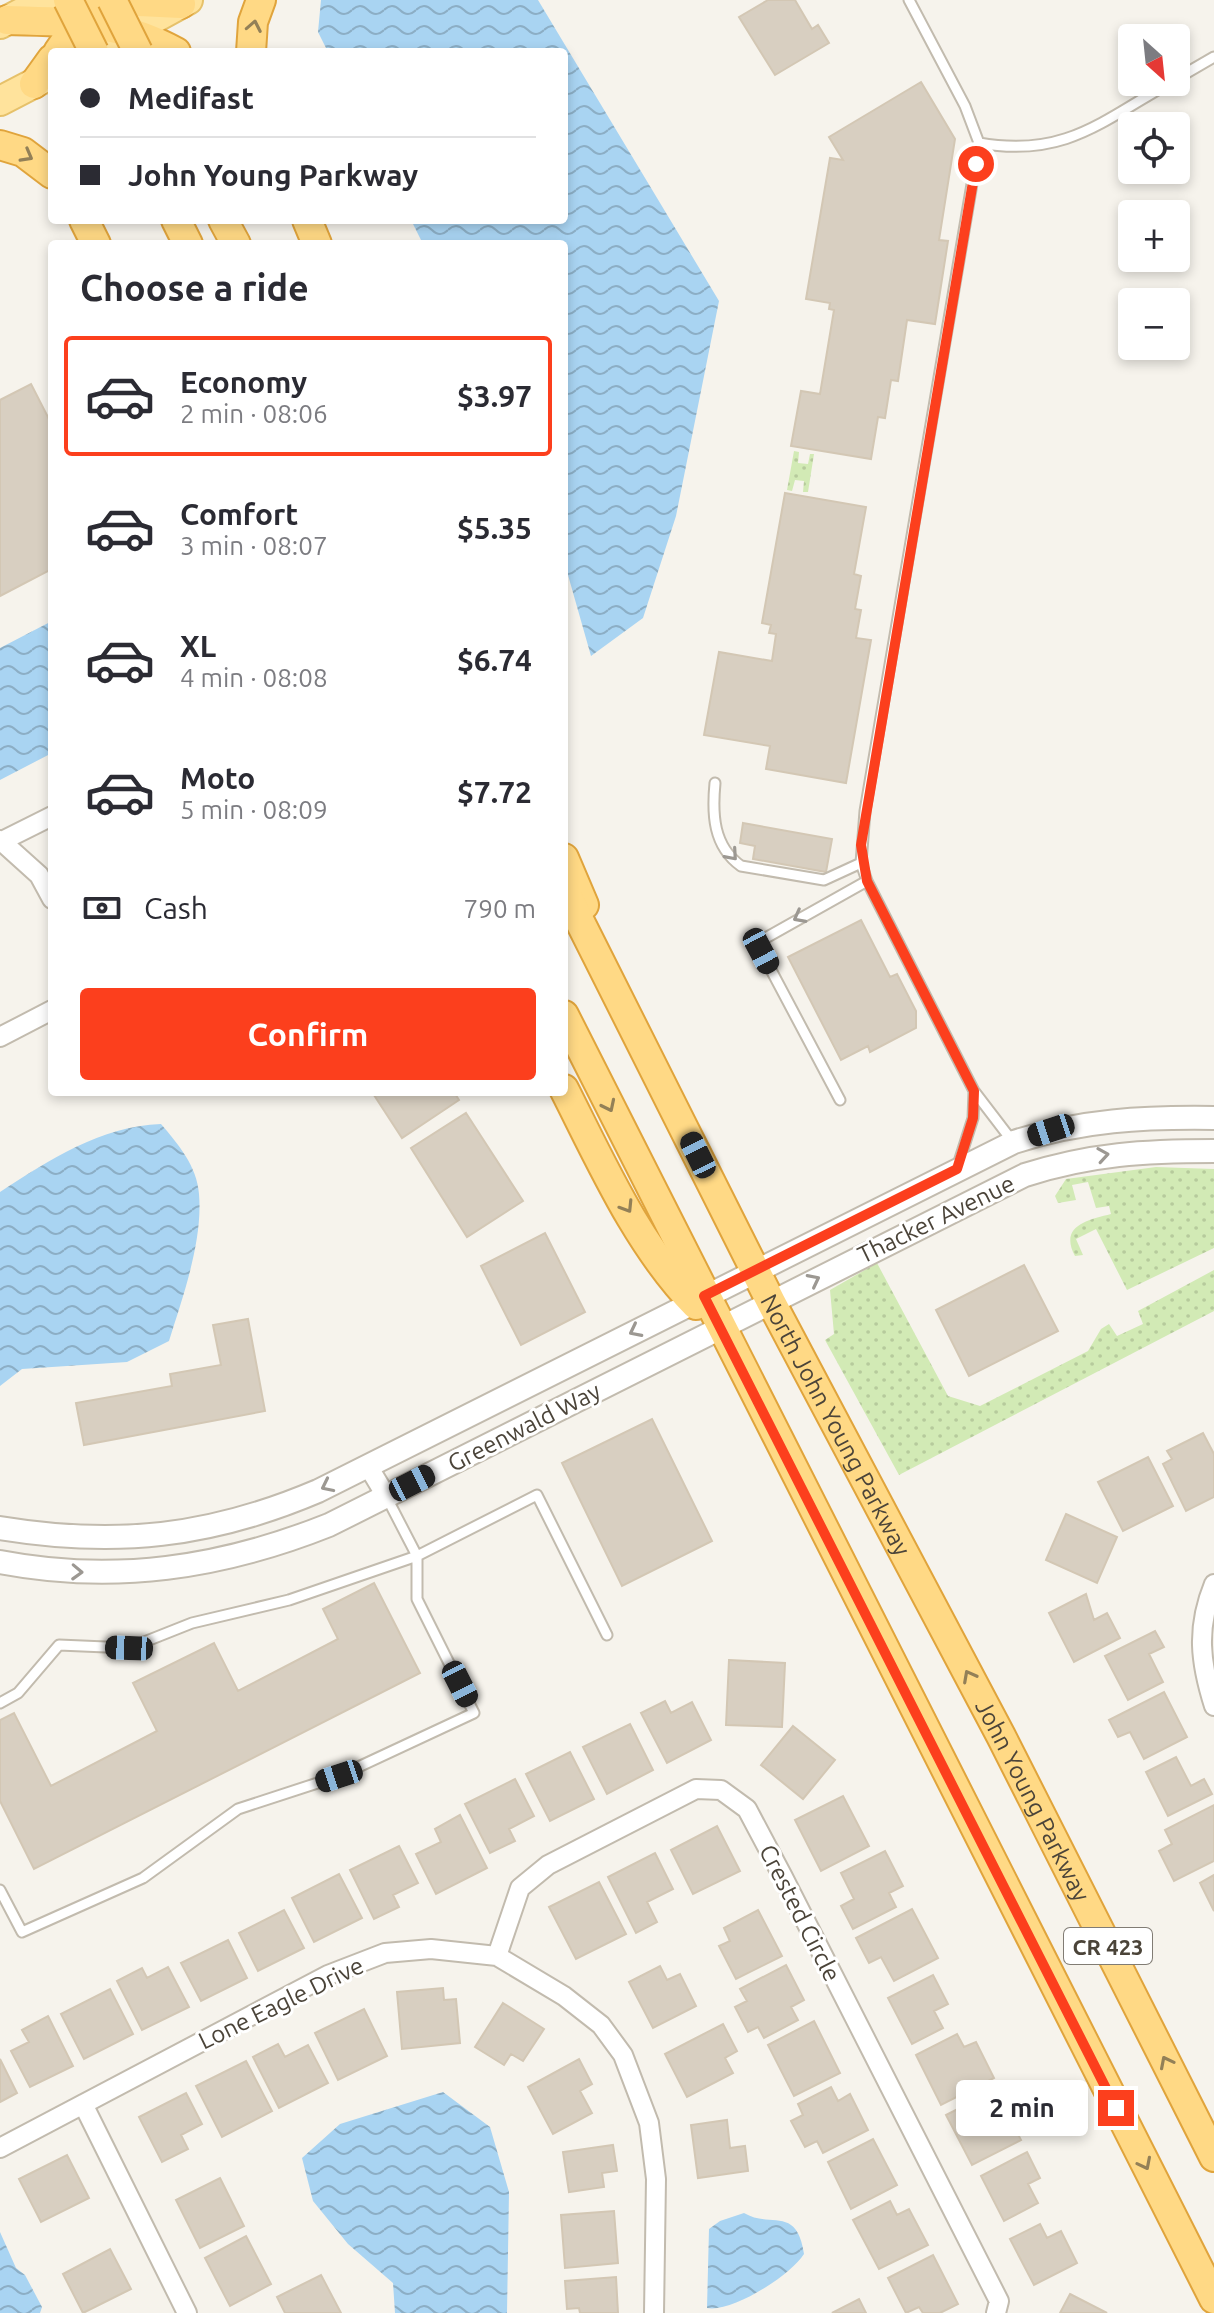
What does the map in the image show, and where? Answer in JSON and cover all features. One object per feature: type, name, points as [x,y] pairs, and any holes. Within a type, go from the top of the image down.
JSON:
[{"type":"highway","points":[[251,48],[253,22],[261,0]]},
{"type":"highway","points":[[4,22],[94,7],[185,2]]},
{"type":"highway","points":[[94,7],[135,41],[161,48]]},
{"type":"highway","points":[[61,48],[94,7]]},
{"type":"highway","points":[[82,48],[94,7]]},
{"type":"highway","points":[[93,48],[94,7]]},
{"type":"highway","points":[[0,145],[23,152],[48,171]]},
{"type":"highway","points":[[568,867],[662,1082]]},
{"type":"highway","name":"North John Young Parkway","points":[[568,898],[771,1302],[938,1616]]},
{"type":"highway","points":[[568,1023],[698,1299]]},
{"type":"highway","points":[[568,1096],[608,1175],[663,1264],[698,1299],[720,1328]]},
{"type":"highway","name":"CR 423","points":[[720,1328],[1214,2299]]},
{"type":"highway","name":"John Young Parkway","points":[[938,1616],[1214,2157]]},
{"type":"main road","points":[[4,22],[46,0]]},
{"type":"main road","points":[[108,48],[135,41],[185,2]]},
{"type":"main road","points":[[0,101],[43,79]]},
{"type":"street","points":[[48,818],[1,841],[39,875],[48,892]]},
{"type":"street","points":[[0,1037],[48,1012]]},
{"type":"street","name":"Thacker Avenue","points":[[698,1299],[1014,1142],[1051,1130],[1124,1117],[1214,1118]]},
{"type":"street","points":[[994,1189],[1015,1165],[1014,1142]]},
{"type":"street","name":"Thacker Avenue","points":[[720,1328],[1025,1175],[1090,1157],[1123,1152],[1214,1151]]},
{"type":"street","name":"Greenwald Way","points":[[0,1528],[83,1539],[121,1539],[216,1527],[284,1505],[368,1466],[698,1299]]},
{"type":"street","name":"Greenwald Way","points":[[0,1562],[66,1572],[111,1573],[198,1566],[284,1543],[386,1496],[720,1328]]},
{"type":"street","points":[[368,1466],[386,1496]]},
{"type":"street","points":[[1214,1584],[1204,1608],[1201,1665],[1214,1706]]},
{"type":"street","name":"Crested Circle","points":[[497,1956],[520,1888],[548,1865],[696,1789],[721,1790],[747,1809],[783,1877],[999,2301],[996,2313]]},
{"type":"street","name":"Lone Eagle Drive","points":[[0,2148],[328,1975],[385,1953],[431,1949],[497,1956],[564,1996],[601,2025],[629,2067],[649,2123],[656,2179],[654,2313]]},
{"type":"street","points":[[83,2104],[184,2312]]},
{"type":"lane","points":[[909,0],[965,106],[979,143],[865,811],[861,863],[867,881],[974,1091],[1014,1142]]},
{"type":"lane","points":[[1190,71],[1214,57]]},
{"type":"lane","points":[[979,143],[1020,149],[1074,138],[1146,96]]},
{"type":"lane","points":[[715,783],[712,813],[719,837],[730,858],[741,866],[824,880],[861,863]]},
{"type":"lane","points":[[840,1100],[761,951],[762,940],[867,881]]},
{"type":"lane","points":[[957,1169],[973,1118],[974,1091]]},
{"type":"lane","points":[[0,1703],[18,1693],[59,1645],[129,1648],[192,1623],[289,1600],[417,1556],[537,1495],[607,1635]]},
{"type":"lane","points":[[0,1890],[22,1932],[143,1878],[238,1809],[339,1776],[474,1713],[417,1599],[417,1556],[386,1496]]},
{"type":"green space","points":[[794,451],[799,452],[798,463],[808,464],[810,454],[814,454],[808,492],[803,492],[804,481],[795,480],[792,491],[787,490]]},
{"type":"green space","points":[[1156,1167],[1214,1169],[1214,1248],[1127,1290],[1096,1229],[1076,1239],[1083,1255],[1075,1256],[1071,1246],[1073,1231],[1085,1222],[1111,1214],[1109,1206],[1096,1208],[1088,1182],[1072,1185],[1076,1200],[1058,1203],[1055,1196],[1066,1179]]},
{"type":"green space","points":[[877,1263],[948,1396],[980,1406],[1088,1351],[1101,1329],[1109,1324],[1117,1336],[1143,1324],[1138,1311],[1214,1270],[1214,1311],[899,1475],[825,1340],[834,1334],[830,1290]]},
{"type":"water","points":[[321,0],[538,0],[567,48],[326,48],[318,32]]},
{"type":"water","points":[[568,50],[719,301],[676,516],[643,618],[591,656],[568,575],[568,240],[421,240],[413,224],[568,224]]},
{"type":"water","points":[[48,623],[48,755],[0,780],[0,648]]},
{"type":"water","points":[[161,1124],[191,1165],[199,1194],[195,1249],[169,1341],[127,1362],[22,1369],[0,1386],[0,1192],[37,1168],[97,1138],[139,1126]]},
{"type":"water","points":[[443,2092],[490,2127],[509,2192],[507,2313],[395,2313],[393,2283],[348,2244],[313,2201],[302,2158],[340,2124]]},
{"type":"water","points":[[744,2213],[789,2224],[801,2239],[804,2254],[787,2272],[760,2291],[731,2305],[707,2308],[709,2229],[720,2221]]},
{"type":"water","points":[[0,2232],[16,2268],[25,2275],[42,2307],[40,2313],[0,2313]]},
{"type":"building","points":[[768,0],[795,0],[812,29],[818,25],[829,43],[775,75],[739,17]]},
{"type":"building","points":[[921,82],[955,139],[939,240],[948,241],[935,324],[907,320],[898,381],[891,380],[885,418],[878,417],[871,459],[791,446],[801,391],[820,394],[834,310],[829,309],[830,303],[806,299],[830,158],[843,160],[829,137]]},
{"type":"building","points":[[31,384],[48,417],[48,571],[0,596],[0,400]]},
{"type":"building","points":[[785,493],[866,507],[854,574],[861,576],[855,609],[861,610],[856,638],[871,640],[846,783],[766,769],[770,746],[704,735],[719,652],[772,661],[776,634],[769,633],[771,625],[762,623]]},
{"type":"building","points":[[743,823],[832,839],[826,872],[753,859],[755,846],[740,843]]},
{"type":"building","points":[[861,920],[890,977],[897,974],[916,1011],[916,1028],[870,1052],[868,1046],[841,1060],[788,957]]},
{"type":"building","points":[[375,1096],[456,1096],[459,1100],[402,1138]]},
{"type":"building","points":[[466,1113],[523,1201],[467,1237],[411,1148]]},
{"type":"building","points":[[545,1233],[585,1312],[521,1345],[481,1266]]},
{"type":"building","points":[[1024,1265],[1058,1331],[969,1376],[936,1310]]},
{"type":"building","points":[[248,1319],[265,1411],[84,1445],[76,1403],[172,1386],[170,1374],[221,1365],[213,1325]]},
{"type":"building","points":[[652,1419],[712,1541],[622,1586],[562,1463]]},
{"type":"building","points":[[1203,1433],[1214,1454],[1214,1497],[1186,1511],[1163,1464],[1172,1459],[1167,1451]]},
{"type":"building","points":[[1148,1457],[1173,1506],[1123,1531],[1098,1482]]},
{"type":"building","points":[[1066,1514],[1117,1537],[1097,1583],[1046,1560]]},
{"type":"building","points":[[374,1583],[420,1673],[34,1869],[0,1801],[0,1720],[14,1713],[51,1786],[157,1731],[133,1683],[214,1643],[238,1691],[338,1639],[323,1609]]},
{"type":"building","points":[[1086,1594],[1094,1620],[1107,1613],[1120,1638],[1074,1662],[1049,1613]]},
{"type":"building","points":[[1155,1631],[1164,1647],[1149,1654],[1163,1682],[1128,1700],[1105,1656]]},
{"type":"building","points":[[729,1660],[785,1663],[782,1727],[726,1725]]},
{"type":"building","points":[[1164,1692],[1187,1737],[1144,1759],[1130,1732],[1118,1737],[1109,1720]]},
{"type":"building","points":[[665,1701],[671,1713],[692,1702],[711,1740],[667,1763],[641,1713]]},
{"type":"building","points":[[630,1724],[653,1770],[607,1794],[583,1747]]},
{"type":"building","points":[[793,1726],[835,1760],[803,1799],[761,1765]]},
{"type":"building","points":[[570,1752],[594,1799],[550,1821],[526,1774]]},
{"type":"building","points":[[1176,1757],[1191,1786],[1204,1779],[1212,1794],[1168,1816],[1146,1772]]},
{"type":"building","points":[[515,1779],[534,1816],[509,1829],[515,1841],[490,1853],[465,1804]]},
{"type":"building","points":[[843,1796],[869,1846],[821,1871],[795,1820]]},
{"type":"building","points":[[1214,1805],[1214,1861],[1174,1881],[1159,1851],[1172,1844],[1165,1830]]},
{"type":"building","points":[[460,1815],[487,1868],[436,1894],[416,1854],[441,1842],[435,1829]]},
{"type":"building","points":[[717,1826],[740,1871],[693,1894],[671,1850]]},
{"type":"building","points":[[399,1846],[418,1883],[393,1895],[399,1907],[374,1919],[350,1870]]},
{"type":"building","points":[[885,1851],[903,1886],[889,1893],[896,1907],[853,1929],[841,1906],[854,1899],[841,1873]]},
{"type":"building","points":[[655,1853],[673,1889],[647,1902],[657,1922],[636,1933],[608,1877]]},
{"type":"building","points":[[339,1874],[362,1918],[314,1942],[292,1898]]},
{"type":"building","points":[[1214,1875],[1214,1911],[1200,1883]]},
{"type":"building","points":[[599,1882],[626,1934],[576,1959],[549,1907]]},
{"type":"building","points":[[912,1909],[938,1958],[894,1981],[881,1957],[869,1963],[856,1938]]},
{"type":"building","points":[[284,1910],[304,1948],[258,1971],[239,1933]]},
{"type":"building","points":[[758,1910],[782,1956],[736,1979],[719,1946],[730,1941],[724,1928]]},
{"type":"building","points":[[228,1940],[247,1978],[201,2001],[181,1963]]},
{"type":"building","points":[[786,1965],[804,2000],[791,2007],[798,2020],[764,2038],[758,2027],[748,2032],[735,2007],[747,2001],[740,1989]]},
{"type":"building","points":[[660,1966],[667,1980],[680,1974],[696,2006],[653,2028],[629,1982]]},
{"type":"building","points":[[168,1967],[189,2007],[142,2030],[117,1981],[142,1968],[147,1978]]},
{"type":"building","points":[[933,1975],[948,2004],[934,2011],[943,2028],[912,2044],[888,1998]]},
{"type":"building","points":[[443,1988],[444,2000],[456,1999],[460,2043],[402,2049],[397,1992]]},
{"type":"building","points":[[110,1989],[133,2034],[84,2059],[61,2014]]},
{"type":"building","points":[[503,2003],[544,2029],[523,2061],[511,2054],[504,2065],[475,2047]]},
{"type":"building","points":[[364,2009],[387,2056],[338,2080],[315,2033]]},
{"type":"building","points":[[48,2016],[73,2066],[30,2087],[11,2051],[29,2042],[22,2030]]},
{"type":"building","points":[[814,2021],[840,2073],[794,2096],[768,2045]]},
{"type":"building","points":[[723,2024],[737,2051],[725,2058],[733,2073],[687,2097],[665,2054]]},
{"type":"building","points":[[957,2034],[964,2047],[976,2042],[994,2078],[941,2105],[916,2055]]},
{"type":"building","points":[[278,2044],[285,2057],[308,2045],[328,2083],[279,2108],[253,2057]]},
{"type":"building","points":[[0,2059],[17,2093],[0,2102]]},
{"type":"building","points":[[579,2059],[592,2084],[580,2091],[592,2113],[553,2134],[528,2087]]},
{"type":"building","points":[[246,2061],[272,2111],[222,2137],[196,2086]]},
{"type":"building","points":[[831,2087],[838,2101],[850,2094],[868,2130],[823,2153],[817,2141],[805,2147],[791,2121],[803,2115],[798,2104]]},
{"type":"building","points":[[995,2090],[1021,2140],[972,2165],[946,2115]]},
{"type":"building","points":[[186,2093],[202,2124],[181,2135],[188,2149],[162,2162],[139,2117]]},
{"type":"building","points":[[727,2120],[730,2148],[745,2146],[748,2171],[698,2178],[691,2125]]},
{"type":"building","points":[[873,2139],[897,2185],[851,2209],[828,2162]]},
{"type":"building","points":[[613,2145],[617,2171],[602,2173],[604,2187],[569,2192],[563,2152]]},
{"type":"building","points":[[1027,2152],[1040,2178],[1028,2184],[1038,2203],[1004,2221],[981,2176]]},
{"type":"building","points":[[67,2155],[89,2198],[41,2222],[19,2179]]},
{"type":"building","points":[[220,2178],[244,2226],[200,2248],[176,2200]]},
{"type":"building","points":[[890,2201],[897,2215],[909,2209],[928,2245],[879,2269],[853,2220]]},
{"type":"building","points":[[614,2211],[618,2263],[565,2268],[561,2215]]},
{"type":"building","points":[[1040,2224],[1047,2238],[1061,2231],[1077,2263],[1034,2285],[1010,2239]]},
{"type":"building","points":[[246,2236],[271,2284],[230,2306],[205,2258]]},
{"type":"building","points":[[110,2249],[131,2289],[83,2313],[63,2274]]},
{"type":"building","points":[[933,2255],[958,2304],[940,2313],[923,2313],[919,2307],[906,2313],[888,2278]]},
{"type":"building","points":[[321,2275],[341,2313],[285,2313],[277,2297]]},
{"type":"building","points":[[616,2277],[618,2313],[580,2313],[579,2308],[567,2309],[565,2281]]},
{"type":"building","points":[[1070,2294],[1107,2313],[1060,2313]]},
{"type":"building","points":[[859,2299],[866,2313],[832,2313]]},
{"type":"route","points":[[976,164],[861,845],[861,863],[867,881],[974,1091],[973,1118],[957,1169],[704,1296],[1116,2108]]}]
